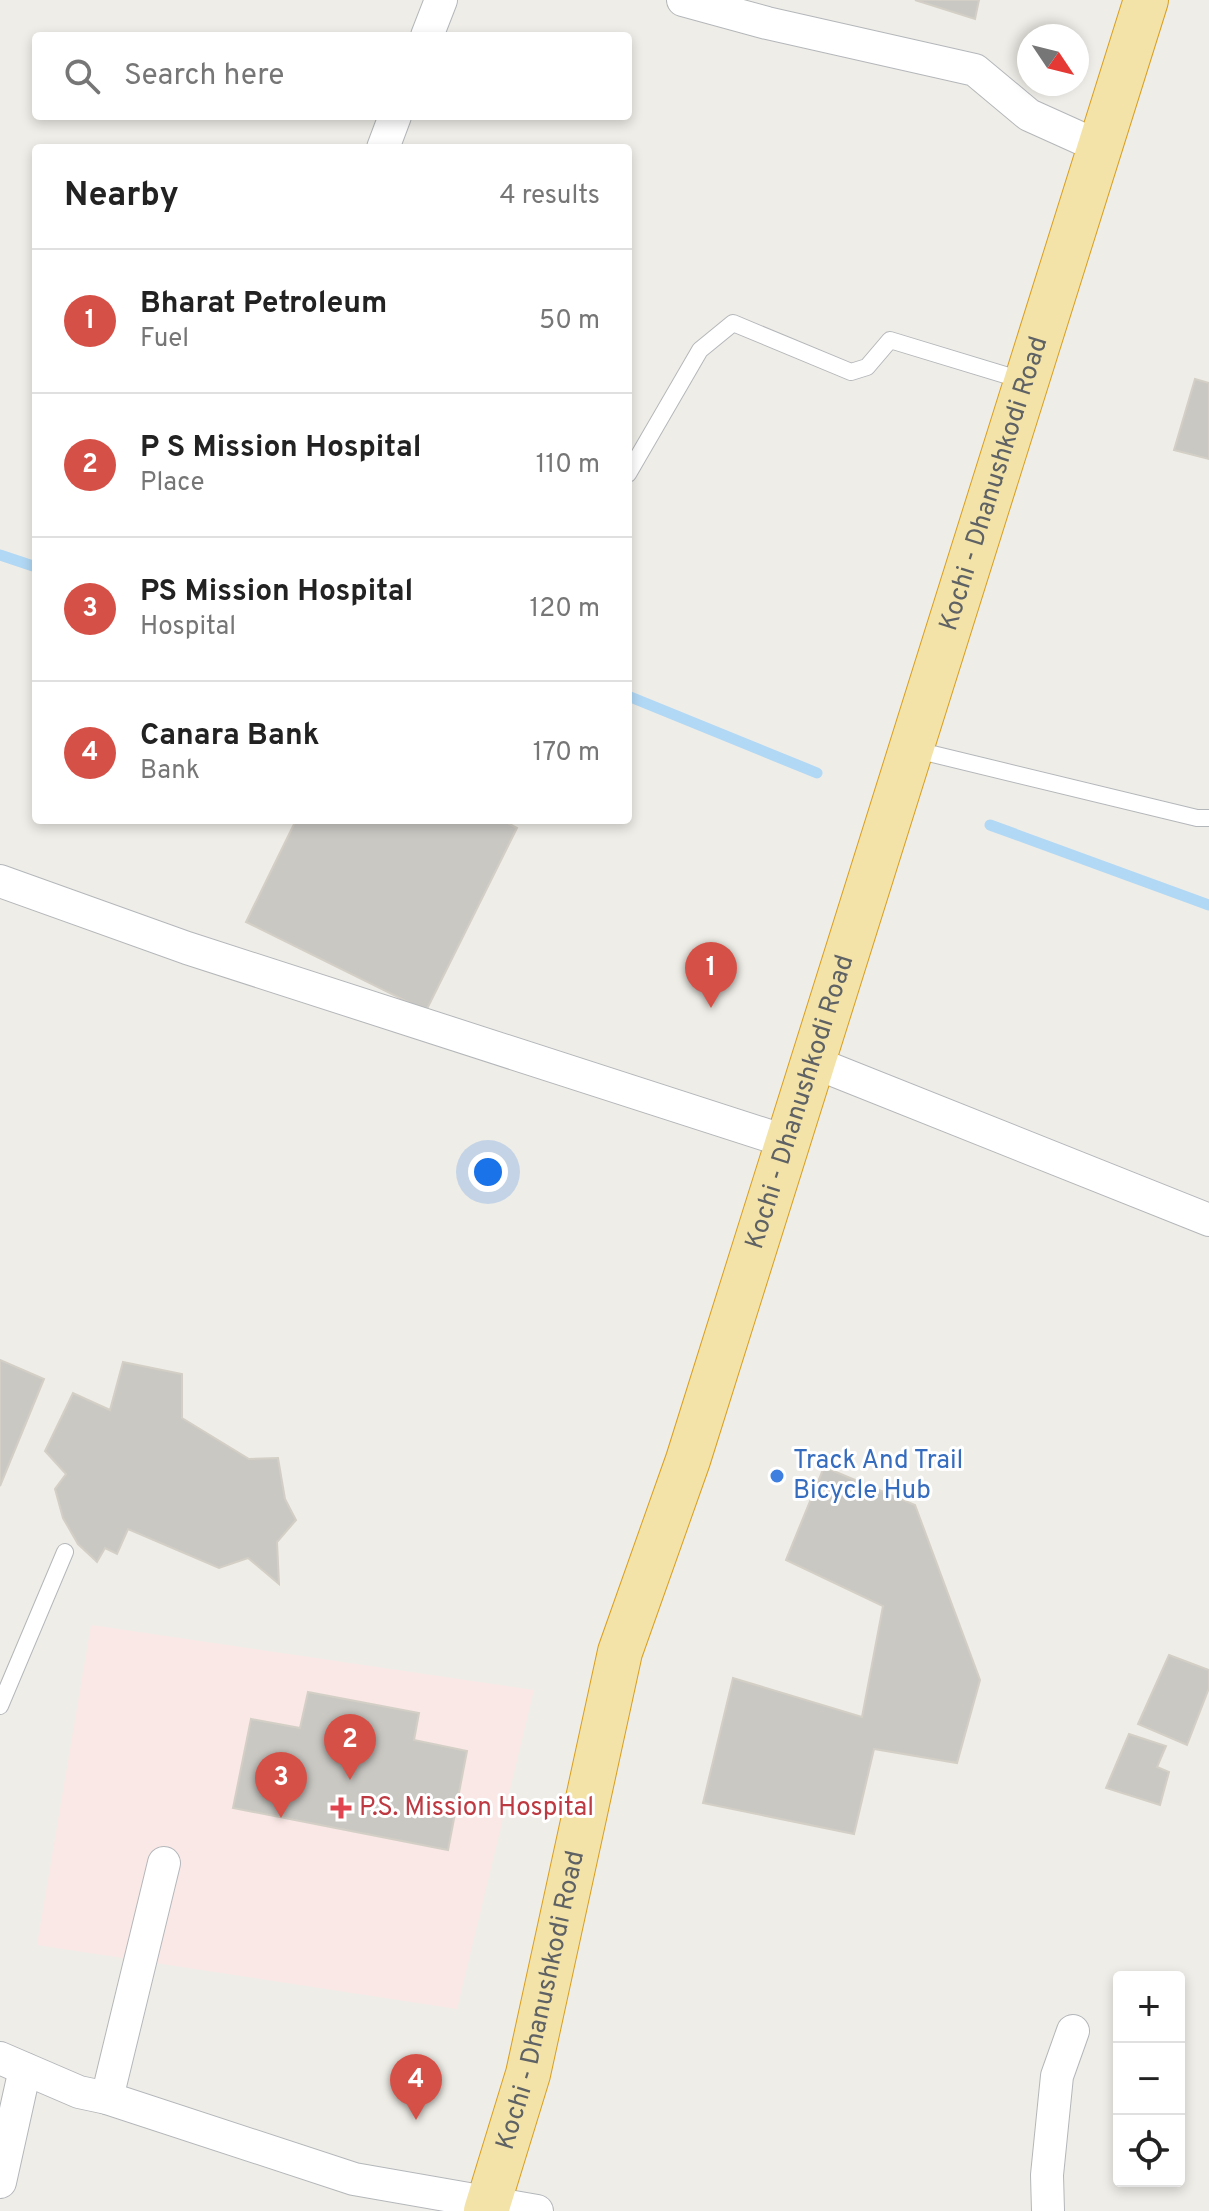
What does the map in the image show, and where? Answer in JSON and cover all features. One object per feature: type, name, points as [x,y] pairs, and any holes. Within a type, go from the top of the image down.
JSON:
[{"type":"highway","name":"Kochi - Dhanushkodi Road","points":[[488,2207],[528,2074],[620,1652],[688,1460],[1146,0]]},
{"type":"street","points":[[429,32],[441,0]]},
{"type":"street","points":[[683,0],[767,23],[975,70],[1029,115],[1100,147]]},
{"type":"street","points":[[384,144],[394,120]]},
{"type":"street","points":[[0,881],[187,948],[788,1142]]},
{"type":"street","points":[[813,1062],[1209,1220]]},
{"type":"street","points":[[107,2098],[164,1863]]},
{"type":"street","points":[[1048,2211],[1047,2175],[1057,2076],[1073,2031]]},
{"type":"street","points":[[0,2182],[12,2063],[79,2092],[107,2098],[354,2179],[488,2207],[537,2211]]},
{"type":"lane","points":[[632,467],[700,350],[733,323],[851,372],[867,367],[890,340],[1026,381]]},
{"type":"lane","points":[[911,749],[1197,818],[1209,818]]},
{"type":"lane","points":[[0,1706],[65,1552]]},
{"type":"shaded area","points":[[91,1625],[534,1690],[457,2009],[37,1945]]},
{"type":"building","points":[[915,0],[979,0],[975,19]]},
{"type":"building","points":[[1195,379],[1209,383],[1209,459],[1174,450]]},
{"type":"building","points":[[294,824],[510,824],[517,828],[426,1011],[246,922]]},
{"type":"building","points":[[0,1360],[44,1379],[0,1486]]},
{"type":"building","points":[[123,1362],[182,1374],[182,1418],[249,1459],[278,1458],[285,1499],[296,1520],[277,1542],[279,1584],[248,1558],[219,1568],[128,1529],[117,1554],[105,1548],[97,1562],[78,1544],[63,1518],[55,1489],[66,1474],[45,1451],[73,1393],[110,1410]]},
{"type":"building","points":[[824,1467],[915,1505],[980,1680],[957,1763],[874,1749],[854,1834],[703,1803],[733,1678],[862,1717],[883,1606],[786,1560]]},
{"type":"building","points":[[1169,1655],[1209,1670],[1209,1688],[1187,1745],[1138,1724]]},
{"type":"building","points":[[308,1692],[419,1713],[414,1740],[467,1751],[448,1850],[233,1808],[251,1719],[300,1728]]},
{"type":"building","points":[[1129,1734],[1166,1746],[1157,1767],[1169,1772],[1160,1805],[1106,1788]]},
{"type":"waterway","points":[[0,555],[32,566]]},
{"type":"waterway","points":[[632,698],[817,773]]},
{"type":"waterway","points":[[990,825],[1209,905]]},
{"type":"place","name":"Bharat Petroleum","points":[[711,1008]]},
{"type":"place","name":"Track And Trail Bicycle Hub","points":[[777,1476]]},
{"type":"place","name":"P S Mission Hospital","points":[[350,1780]]},
{"type":"place","name":"P.S. Mission Hospital","points":[[341,1808]]},
{"type":"place","name":"PS Mission Hospital","points":[[281,1818]]},
{"type":"place","name":"Canara Bank","points":[[416,2120]]}]
